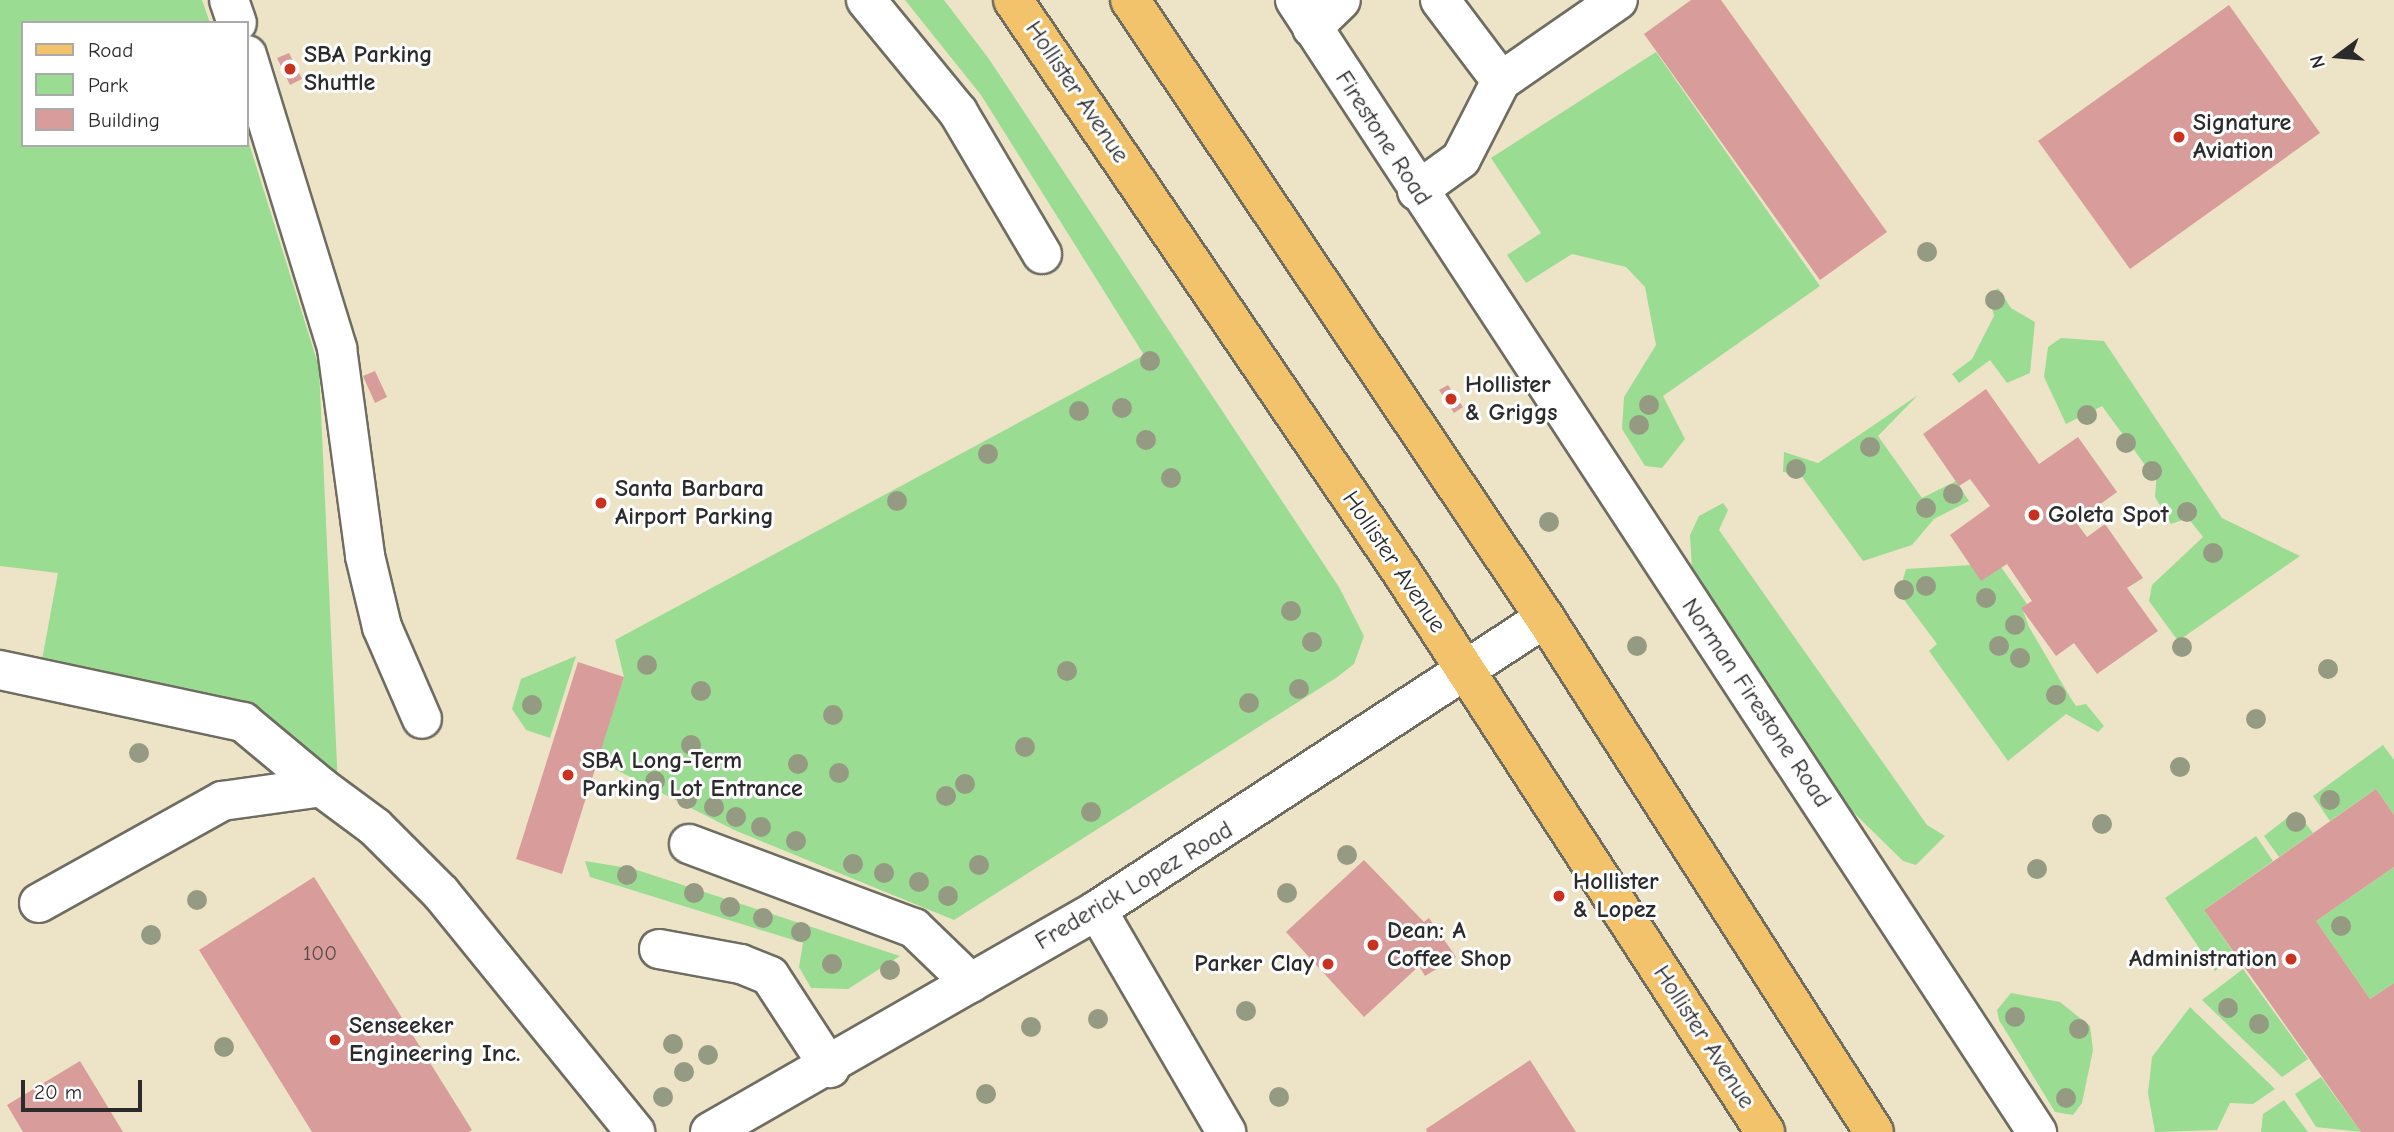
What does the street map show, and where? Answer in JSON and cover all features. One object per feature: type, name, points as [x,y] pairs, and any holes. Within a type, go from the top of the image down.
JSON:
[{"type":"main road","name":"Hollister Avenue","points":[[1013,0],[1465,667],[1765,1132]]},
{"type":"main road","points":[[1130,0],[1545,618],[1874,1132]]},
{"type":"street","points":[[229,0],[236,21]]},
{"type":"street","points":[[866,0],[958,112],[1042,254]]},
{"type":"street","points":[[1303,14],[1341,0]]},
{"type":"street","points":[[1440,0],[1501,80]]},
{"type":"street","points":[[1417,191],[1461,159],[1501,80],[1618,0]]},
{"type":"street","name":"Firestone Road","points":[[1303,14],[1472,275]]},
{"type":"street","points":[[248,58],[337,348],[365,556],[382,627],[422,719]]},
{"type":"street","name":"Norman Firestone Road","points":[[1472,275],[2037,1132]]},
{"type":"street","name":"Frederick Lopez Road","points":[[710,1132],[830,1068],[1097,911],[1395,722],[1465,667],[1545,618]]},
{"type":"street","points":[[0,670],[243,722],[375,827],[441,893],[635,1132]]},
{"type":"street","points":[[38,903],[222,801],[321,786]]},
{"type":"street","points":[[689,844],[914,928],[939,946],[971,983]]},
{"type":"street","points":[[1097,911],[1226,1132]]},
{"type":"street","points":[[659,949],[741,964],[770,976],[830,1068]]},
{"type":"green space","points":[[0,0],[202,0],[209,21],[21,21],[21,147],[248,147],[248,140],[319,367],[338,787],[252,717],[41,665],[58,573],[0,566]]},
{"type":"green space","points":[[905,0],[944,0],[989,59],[1339,587],[1364,636],[1354,664],[1336,678],[954,920],[734,830],[597,760],[624,677],[615,640],[1144,355],[981,95]]},
{"type":"green space","points":[[1656,52],[1820,286],[1663,396],[1685,439],[1662,468],[1645,466],[1622,429],[1624,397],[1656,345],[1645,287],[1626,267],[1572,254],[1526,283],[1507,255],[1541,233],[1491,158]]},
{"type":"green space","points":[[1998,288],[2011,308],[2035,322],[2030,373],[2007,383],[1990,360],[1959,383],[1952,374],[1972,359],[1994,316],[1989,297]]},
{"type":"green space","points":[[2061,338],[2104,341],[2222,518],[2300,556],[2178,641],[2149,601],[2152,585],[2203,537],[2188,518],[2171,524],[2155,497],[2157,470],[2145,465],[2102,406],[2066,424],[2044,377],[2048,347]]},
{"type":"green space","points":[[1918,395],[1878,436],[1922,498],[1956,481],[1969,501],[1934,519],[1912,545],[1863,561],[1800,474],[1783,472],[1784,452],[1818,463]]},
{"type":"green space","points":[[1723,503],[1728,510],[1719,530],[1927,825],[1945,836],[1916,865],[1903,861],[1852,811],[1692,569],[1690,535],[1699,516]]},
{"type":"green space","points":[[1971,565],[2001,567],[2027,604],[2022,608],[2029,627],[2070,697],[2076,706],[2086,704],[2104,726],[2098,732],[2066,714],[2008,761],[1929,651],[1937,644],[1899,593],[1906,569]]},
{"type":"green space","points":[[576,656],[550,738],[526,730],[512,709],[521,679]]},
{"type":"green space","points":[[2383,745],[2394,760],[2394,815],[2376,789],[2330,821],[2313,796]]},
{"type":"green space","points":[[2296,811],[2313,833],[2279,857],[2264,836]]},
{"type":"green space","points":[[2256,836],[2273,861],[2204,910],[2236,956],[2215,971],[2165,898]]},
{"type":"green space","points":[[585,861],[634,869],[900,956],[848,989],[811,988],[799,967],[803,943],[590,877]]},
{"type":"green space","points":[[2394,867],[2394,983],[2370,999],[2316,921]]},
{"type":"green space","points":[[2243,969],[2308,1059],[2282,1077],[2202,1000]]},
{"type":"green space","points":[[2011,993],[2060,1002],[2090,1026],[2093,1050],[2082,1103],[2073,1115],[2055,1112],[1999,1020],[1997,1010]]},
{"type":"green space","points":[[2190,1007],[2275,1089],[2253,1104],[2230,1103],[2217,1130],[2155,1132],[2148,1093],[2152,1057]]},
{"type":"green space","points":[[2321,1077],[2361,1132],[2316,1127],[2295,1094]]},
{"type":"green space","points":[[2284,1100],[2308,1132],[2261,1132],[2263,1114]]},
{"type":"building","points":[[1691,0],[1721,0],[1887,232],[1820,280],[1644,34]]},
{"type":"building","name":"Signature Aviation","points":[[2229,5],[2320,133],[2130,269],[2038,141]]},
{"type":"building","name":"SBA Parking Shuttle","points":[[289,53],[302,79],[290,85],[277,58]]},
{"type":"building","points":[[375,371],[387,397],[375,403],[363,376]]},
{"type":"building","points":[[1448,385],[1463,407],[1454,413],[1439,390]]},
{"type":"building","points":[[1986,389],[2039,464],[2078,437],[2117,492],[2076,522],[2087,537],[2105,524],[2143,578],[2127,588],[2158,631],[2097,674],[2074,643],[2056,656],[2021,608],[2032,601],[2007,564],[1981,581],[1950,535],[1990,506],[1970,479],[1959,486],[1923,434]]},
{"type":"building","name":"SBA Long-Term Parking Lot Entrance","points":[[578,662],[624,677],[562,874],[516,859]]},
{"type":"building","name":"Administration","points":[[2376,789],[2394,815],[2394,867],[2316,921],[2370,999],[2394,983],[2394,1132],[2361,1132],[2204,910]]},
{"type":"building","name":"Dean: A Coffee Shop","points":[[1364,860],[1424,922],[1429,918],[1456,957],[1425,976],[1419,966],[1364,1017],[1286,932]]},
{"type":"building","points":[[314,877],[472,1130],[469,1132],[312,1132],[199,950]]},
{"type":"building","points":[[1530,1060],[1576,1132],[1427,1132],[1426,1129]]},
{"type":"building","points":[[80,1061],[123,1132],[23,1132],[7,1105]]},
{"type":"place","name":"SBA Parking Shuttle","points":[[290,69]]},
{"type":"place","name":"Signature Aviation","points":[[2179,137]]},
{"type":"place","name":"Hollister & Griggs","points":[[1451,399]]},
{"type":"place","name":"Santa Barbara Airport Parking","points":[[601,503]]},
{"type":"place","name":"Goleta Spot","points":[[2034,515]]},
{"type":"place","name":"SBA Long-Term Parking Lot Entrance","points":[[568,775]]},
{"type":"place","name":"Hollister & Lopez","points":[[1559,896]]},
{"type":"place","name":"Dean: A Coffee Shop","points":[[1373,945]]},
{"type":"place","name":"Administration","points":[[2291,959]]},
{"type":"place","name":"Parker Clay","points":[[1328,964]]},
{"type":"place","name":"Senseeker Engineering Inc.","points":[[335,1040]]}]
